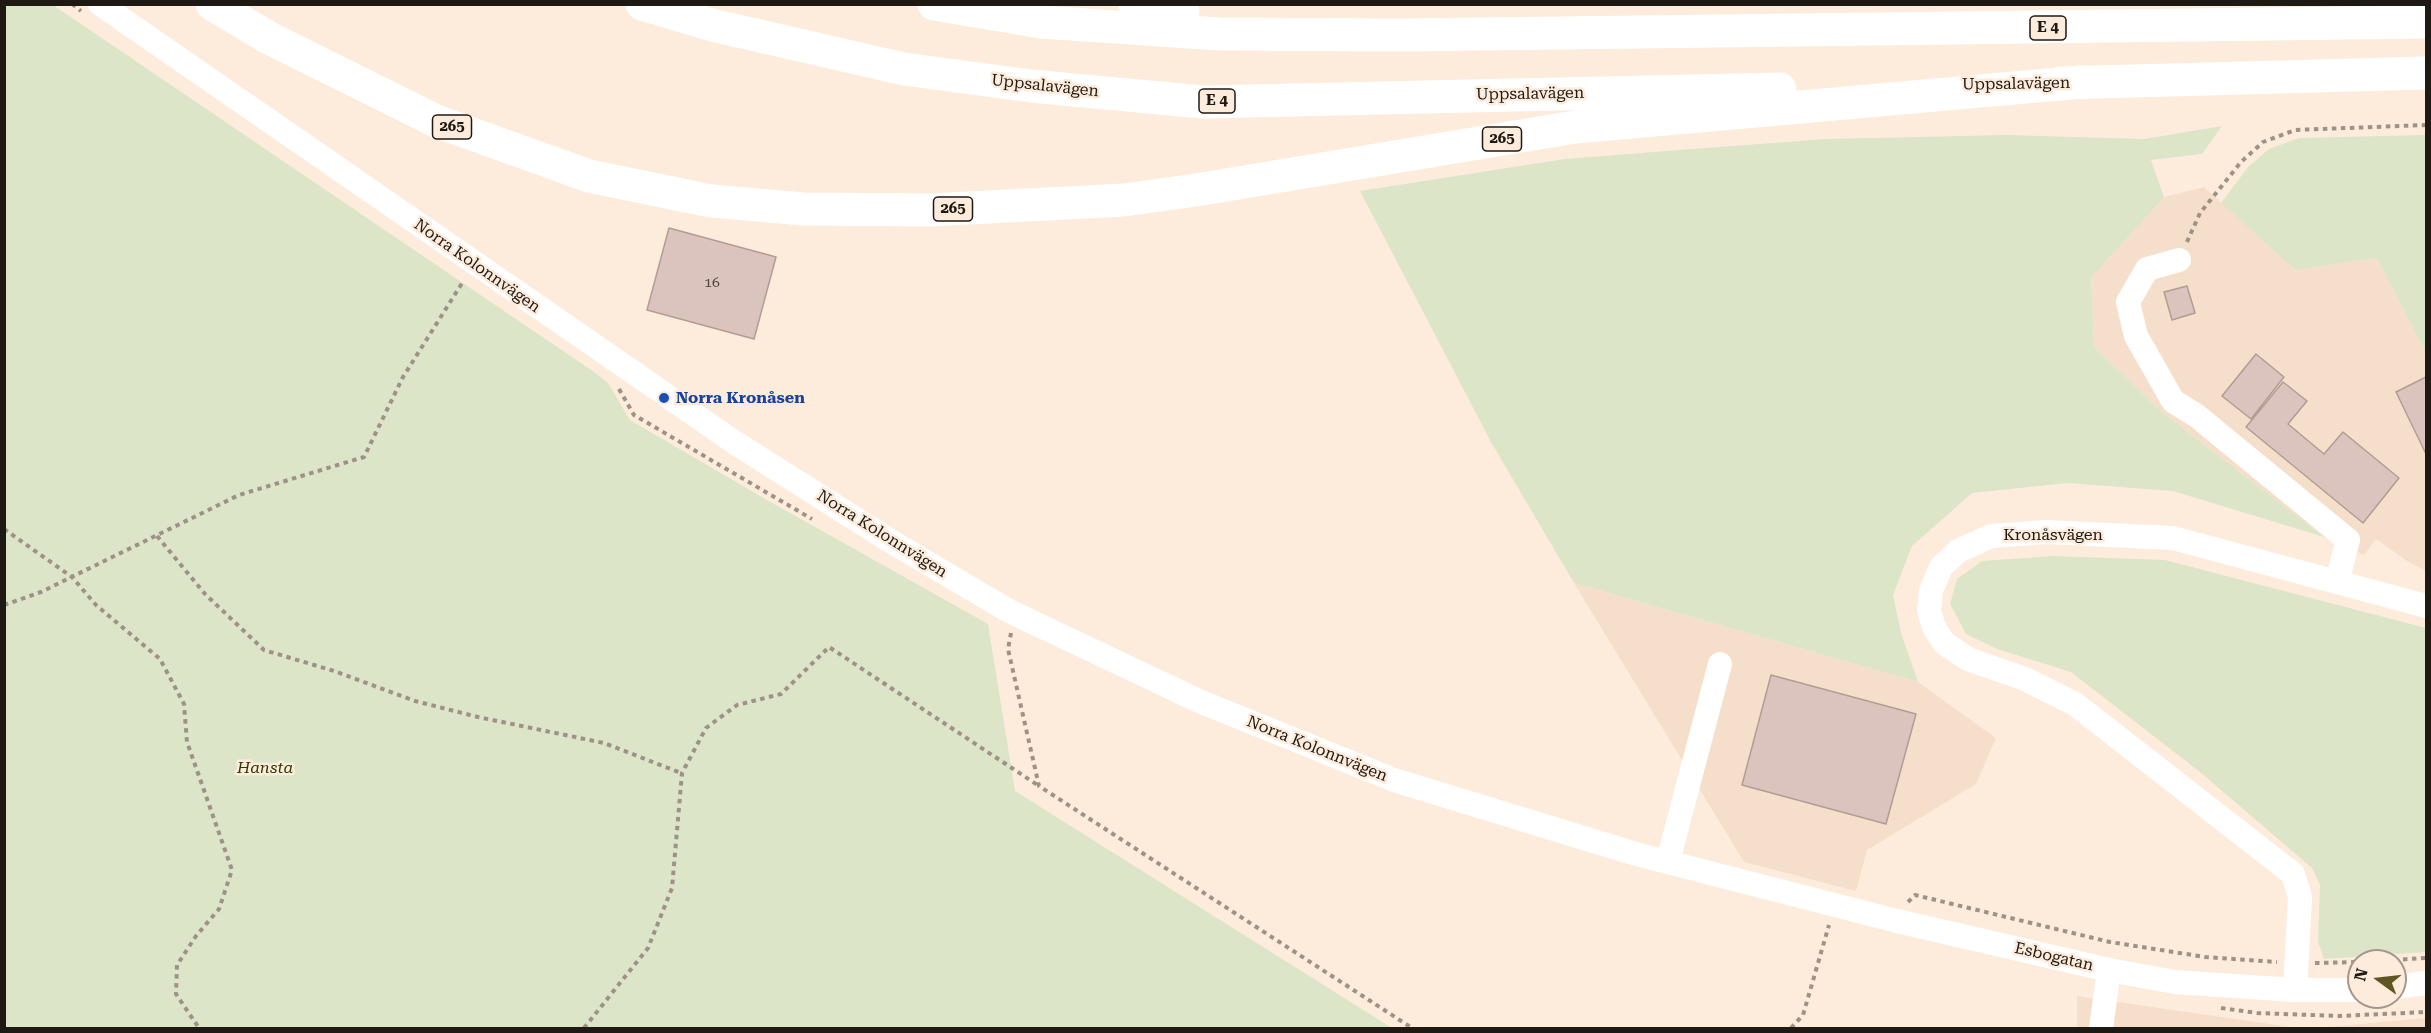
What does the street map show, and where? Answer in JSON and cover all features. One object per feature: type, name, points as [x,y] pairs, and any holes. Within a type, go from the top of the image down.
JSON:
[{"type":"highway","name":"265","points":[[212,4],[269,38],[436,121],[589,176],[711,201],[804,209],[930,210],[1124,200],[1575,127],[2082,82]]},
{"type":"highway","name":"Uppsalavägen","points":[[642,4],[712,26],[904,69],[1031,86],[1203,102],[2427,73]]},
{"type":"highway","name":"E 4","points":[[934,4],[1041,22],[1195,32],[1402,35],[2427,22]]},
{"type":"highway","points":[[1135,4],[1193,12],[1350,24],[1402,35]]},
{"type":"street","name":"Norra Kolonnvägen","points":[[100,4],[734,442],[892,542],[1020,616],[1199,700],[1394,780],[1636,854],[1756,883]]},
{"type":"street","points":[[2179,260],[2146,269],[2128,302],[2136,336],[2173,401],[2197,416],[2348,540],[2337,582]]},
{"type":"street","name":"Kronåsvägen","points":[[2295,990],[2300,897],[2293,874],[2075,704],[2025,679],[1968,659],[1944,643],[1934,627],[1929,611],[1931,591],[1941,567],[1958,551],[1991,536],[2046,532],[2173,538],[2427,606]]},
{"type":"street","points":[[1668,861],[1720,664]]},
{"type":"street","name":"Esbogatan","points":[[1756,883],[1897,921],[2109,970],[2175,982],[2295,990],[2347,990]]},
{"type":"street","points":[[2101,1029],[2109,970]]},
{"type":"street","points":[[2407,986],[2427,983]]},
{"type":"path","points":[[2179,260],[2200,213],[2241,162],[2263,142],[2295,130],[2427,124]]},
{"type":"path","points":[[4,605],[41,592],[239,495],[364,457],[403,377],[467,276]]},
{"type":"path","points":[[4,529],[72,577],[96,605],[160,659],[184,704],[187,742],[232,870],[219,909],[196,936],[177,965],[176,994],[199,1029]]},
{"type":"path","points":[[157,536],[205,594],[264,650],[334,671],[415,700],[478,717],[604,743],[682,773]]},
{"type":"path","points":[[1012,629],[1008,649],[1039,786]]},
{"type":"path","points":[[584,1029],[648,948],[672,888],[682,773],[706,728],[737,705],[781,694],[829,647],[1412,1029]]},
{"type":"path","points":[[1897,921],[1903,907],[1915,895],[2110,942],[2205,957],[2296,963],[2347,962]]},
{"type":"path","points":[[1791,1029],[1803,1015],[1829,924]]},
{"type":"path","points":[[2407,959],[2427,958]]},
{"type":"shaded area","points":[[2204,187],[2295,270],[2377,258],[2426,353],[2426,571],[2407,561],[2376,539],[2364,555],[2324,537],[2162,412],[2094,347],[2091,278],[2164,197]]},
{"type":"shaded area","points":[[1574,583],[1918,682],[1996,738],[1976,784],[1867,850],[1856,891],[1744,862]]},
{"type":"shaded area","points":[[2077,996],[2297,1028],[2077,1028]]},
{"type":"shaded area","points":[[2426,1018],[2426,1028],[2317,1028]]},
{"type":"green space","name":"Hansta","points":[[5,4],[53,5],[597,374],[608,383],[630,420],[988,624],[1015,791],[1392,1028],[5,1028]]},
{"type":"green space","points":[[2222,126],[2202,154],[2151,160],[2164,197],[2091,278],[2094,347],[2162,412],[2324,537],[2173,491],[2067,483],[1972,493],[1912,546],[1893,595],[1901,633],[1918,682],[1574,583],[1491,442],[1360,191],[1565,159],[1692,149],[1827,139],[2007,135],[2144,139]]},
{"type":"green space","points":[[2426,135],[2426,353],[2377,258],[2295,270],[2221,203],[2248,167],[2269,149],[2299,138]]},
{"type":"green space","points":[[2053,556],[2165,560],[2426,628],[2426,952],[2407,953],[2407,949],[2347,949],[2347,957],[2324,959],[2318,942],[2320,885],[2312,868],[2200,772],[2071,672],[1997,649],[1966,634],[1950,604],[1957,579],[1982,561]]},
{"type":"building","points":[[669,228],[776,257],[754,339],[647,310]]},
{"type":"building","points":[[2187,286],[2195,313],[2172,320],[2164,292]]},
{"type":"building","points":[[2256,354],[2284,377],[2251,419],[2222,396]]},
{"type":"building","points":[[2426,377],[2426,454],[2396,392]]},
{"type":"building","points":[[2283,382],[2307,401],[2288,424],[2324,454],[2343,432],[2399,478],[2363,523],[2246,427]]},
{"type":"building","points":[[1771,675],[1916,714],[1886,824],[1742,785]]},
{"type":"place","name":"Norra Kronåsen","points":[[664,398]]}]
